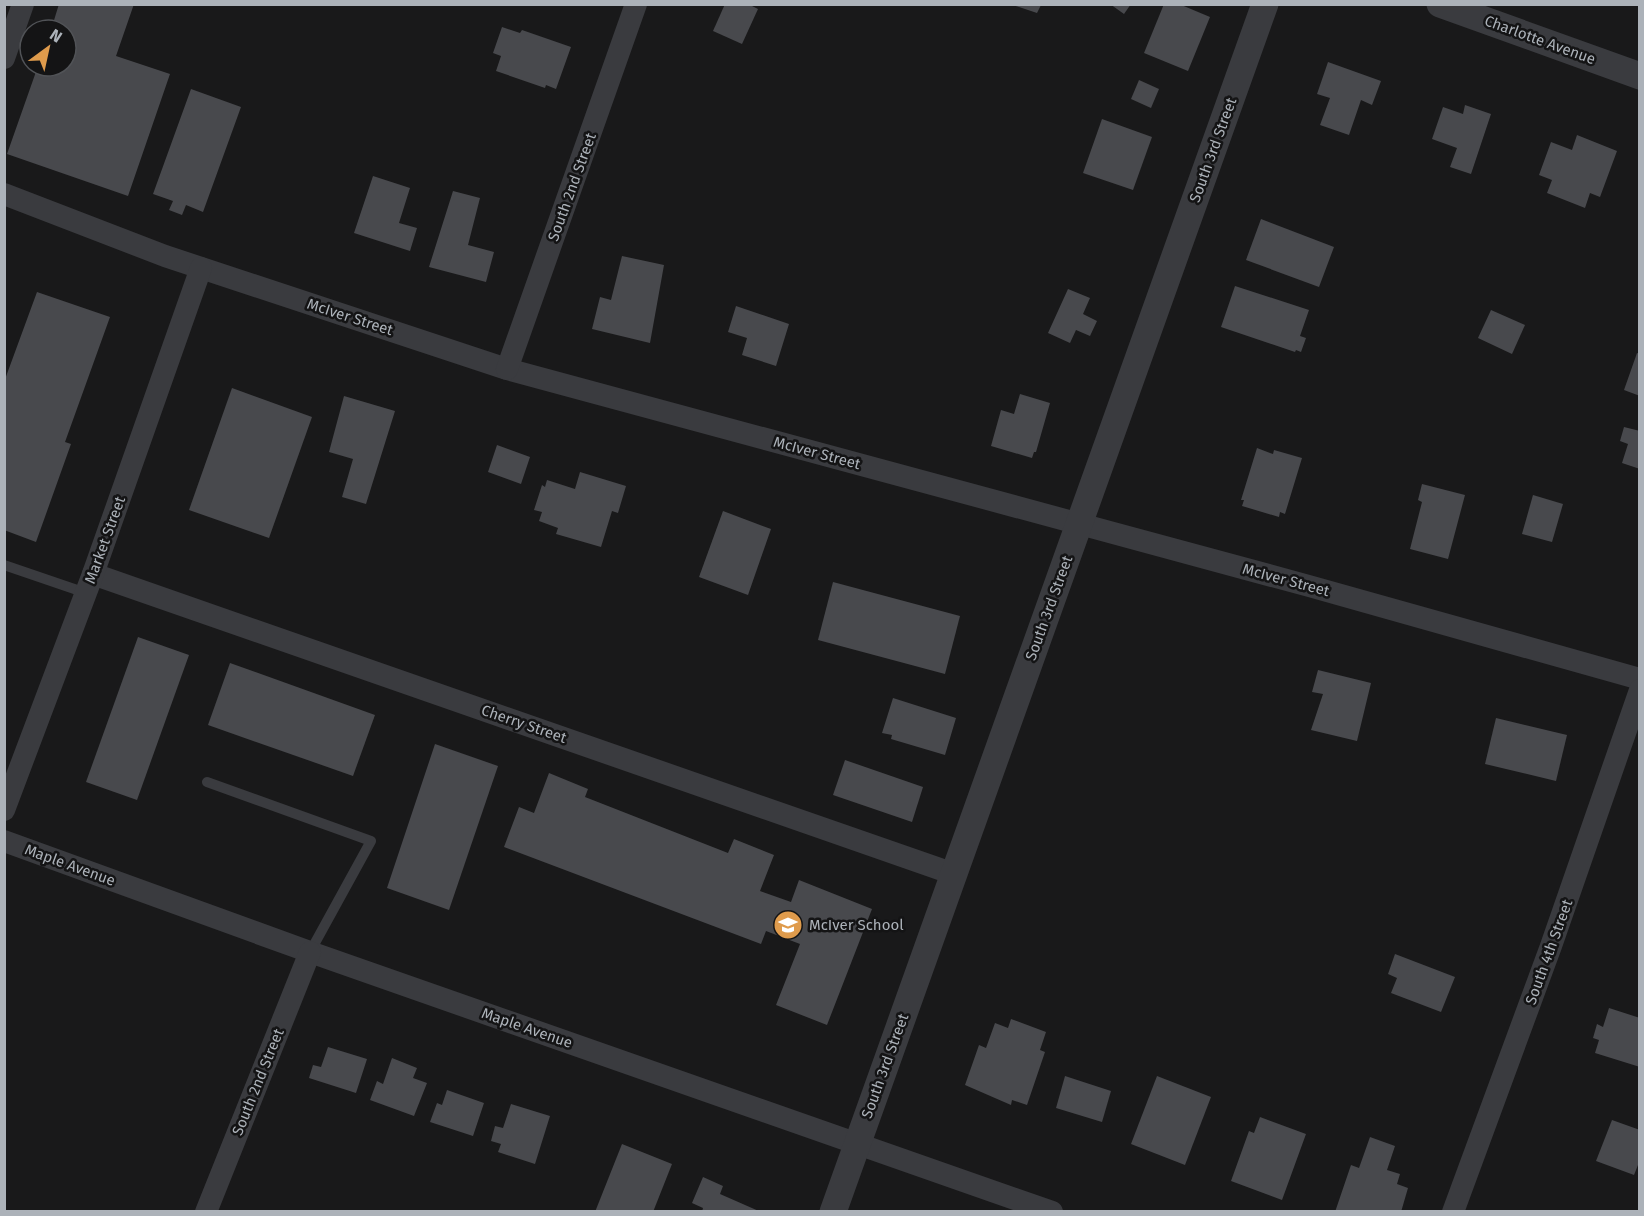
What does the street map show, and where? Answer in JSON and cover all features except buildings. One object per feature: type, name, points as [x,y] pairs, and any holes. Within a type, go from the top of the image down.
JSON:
[{"type":"street","points":[[4,58],[23,4]]},
{"type":"street","name":"South 2nd Street","points":[[507,369],[636,4]]},
{"type":"street","name":"South 3rd Street","points":[[833,1212],[1265,4]]},
{"type":"street","name":"Charlotte Avenue","points":[[1440,4],[1640,76]]},
{"type":"street","name":"McIver Street","points":[[4,194],[201,268],[507,369],[1640,679]]},
{"type":"street","name":"Market Street","points":[[4,810],[90,583],[201,268]]},
{"type":"street","name":"Cherry Street","points":[[90,583],[954,874]]},
{"type":"street","name":"South 4th Street","points":[[1453,1212],[1551,946],[1640,690]]},
{"type":"street","name":"Maple Avenue","points":[[4,841],[310,952],[1052,1212]]},
{"type":"street","name":"South 2nd Street","points":[[206,1212],[310,952]]},
{"type":"lane","points":[[4,565],[90,583]]},
{"type":"lane","points":[[207,782],[370,841],[310,952]]},
{"type":"place","name":"McIver School","points":[[788,925]]}]
